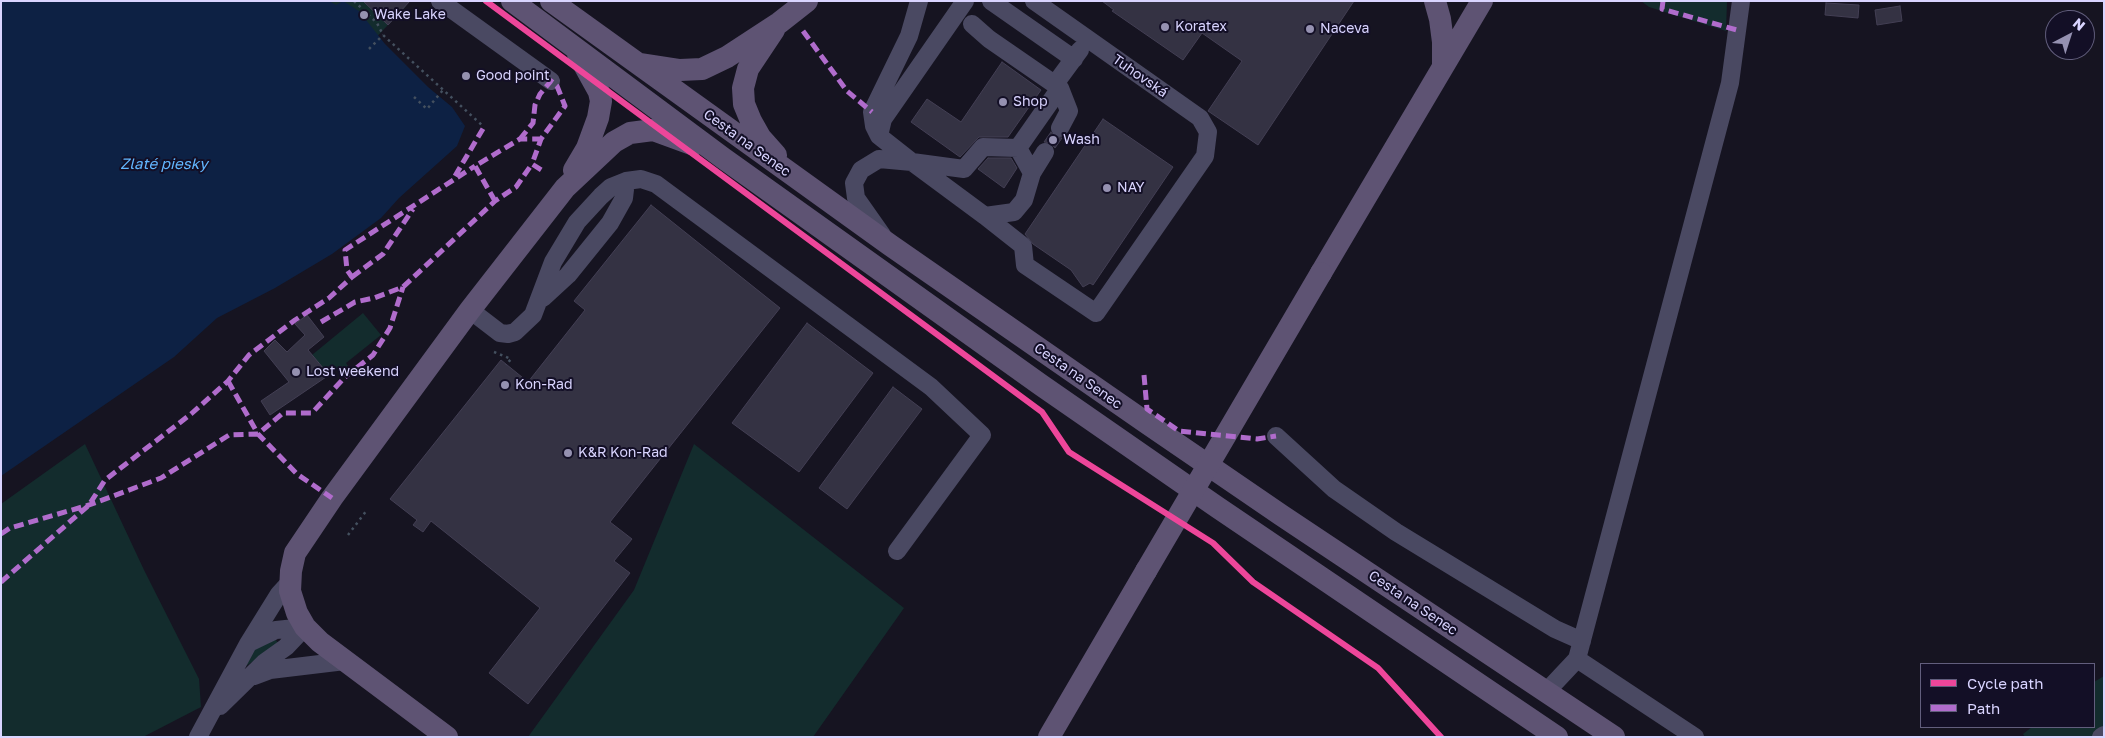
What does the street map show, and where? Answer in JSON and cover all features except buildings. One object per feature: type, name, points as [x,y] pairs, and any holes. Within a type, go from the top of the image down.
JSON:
[{"type":"main road","name":"Cesta na Senec","points":[[512,1],[723,158],[1217,508],[1557,737]]},
{"type":"main road","name":"Cesta na Senec","points":[[551,1],[890,246],[1281,515],[1614,737]]},
{"type":"main road","points":[[637,64],[680,70],[702,69],[727,57],[779,23],[807,1]]},
{"type":"main road","points":[[1435,1],[1444,42],[1442,67]]},
{"type":"main road","points":[[1049,737],[1480,2]]},
{"type":"main road","points":[[779,23],[748,68],[743,88],[744,104],[760,137],[794,177]]},
{"type":"main road","points":[[446,737],[320,642],[305,626],[293,602],[290,582],[295,553],[308,532],[470,310],[564,188],[586,148],[598,118],[601,101],[599,92],[572,44]]},
{"type":"main road","points":[[564,188],[614,142],[630,134],[653,130],[676,137],[723,158]]},
{"type":"lane","points":[[440,1],[551,82]]},
{"type":"lane","points":[[919,1],[909,36],[872,112],[874,126],[879,136],[985,216],[1014,212],[1024,200],[1032,173],[1045,152]]},
{"type":"lane","points":[[879,136],[883,119],[965,1]]},
{"type":"lane","points":[[991,1],[1074,59]]},
{"type":"lane","name":"Tuhovská","points":[[985,216],[1023,246],[1025,265],[1096,314],[1205,156],[1208,132],[1200,118],[1034,1]]},
{"type":"lane","points":[[1546,692],[1577,659],[1730,83],[1740,1]]},
{"type":"lane","points":[[972,24],[990,39],[1058,86],[1069,111],[1060,128]]},
{"type":"lane","points":[[1018,148],[1088,38]]},
{"type":"lane","points":[[890,246],[856,198],[854,183],[861,170],[879,159],[964,169],[983,147],[1018,148]]},
{"type":"lane","points":[[1018,148],[1032,173]]},
{"type":"lane","points":[[470,310],[500,333],[508,334],[515,332],[528,321],[539,302],[553,262],[578,222],[611,187],[626,181],[641,179],[656,184],[931,387],[982,435],[897,551]]},
{"type":"lane","points":[[539,302],[568,275],[610,223],[624,198],[626,181]]},
{"type":"lane","points":[[1276,436],[1334,489],[1396,532],[1554,629],[1582,641]]},
{"type":"lane","points":[[198,737],[248,644],[279,594],[290,582]]},
{"type":"lane","points":[[248,644],[276,630],[305,626]]},
{"type":"lane","points":[[208,718],[265,662],[286,647],[305,626]]},
{"type":"lane","points":[[1577,659],[1695,737]]},
{"type":"lane","points":[[249,678],[270,670],[345,661]]},
{"type":"path","points":[[354,1],[377,22],[383,35],[484,127]]},
{"type":"path","points":[[369,49],[383,35]]},
{"type":"path","points":[[414,98],[427,109],[443,90]]},
{"type":"path","points":[[494,352],[511,359],[506,365]]},
{"type":"path","points":[[348,535],[367,510]]},
{"type":"green space","name":"Wake Lake","points":[[315,1],[401,1],[406,6],[367,47]]},
{"type":"green space","points":[[1641,1],[1727,1],[1726,31],[1649,7]]},
{"type":"green space","points":[[363,313],[381,335],[346,363],[348,366],[340,372],[337,368],[329,375],[312,355]]},
{"type":"green space","points":[[85,444],[144,570],[199,679],[201,707],[143,737],[1,737],[1,504]]},
{"type":"green space","points":[[694,444],[904,608],[813,737],[528,737],[634,590]]},
{"type":"green space","points":[[274,638],[279,644],[246,666],[254,649]]},
{"type":"green space","points":[[2104,676],[2104,737],[2025,737],[2023,734],[2031,728],[2095,728],[2095,681]]},
{"type":"water","name":"Zlaté piesky","points":[[1,1],[329,1],[336,5],[343,1],[359,11],[385,44],[428,87],[452,107],[465,126],[457,146],[399,198],[381,218],[332,254],[275,288],[217,318],[174,357],[1,476]]},
{"type":"marked path","points":[[1663,1],[1662,9],[1737,30]]},
{"type":"marked path","points":[[803,31],[847,91],[872,112]]},
{"type":"marked path","points":[[520,139],[533,123],[535,105],[540,94],[551,81],[557,86],[565,106],[541,139],[532,164]]},
{"type":"marked path","points":[[455,176],[484,127]]},
{"type":"marked path","points":[[495,201],[475,166],[520,139],[541,139]]},
{"type":"marked path","points":[[321,322],[355,302],[374,298],[403,287],[495,201],[516,187],[532,164],[543,171]]},
{"type":"marked path","points":[[1,582],[89,505],[105,480],[191,414],[228,381],[249,355],[295,320],[329,298],[352,277],[347,270],[345,250],[475,166]]},
{"type":"marked path","points":[[352,277],[383,254],[413,209]]},
{"type":"marked path","points":[[1,534],[10,528],[89,505],[161,478],[229,435],[258,434],[283,413],[312,413],[345,377],[373,355],[390,328],[403,287]]},
{"type":"marked path","points":[[1144,375],[1147,409],[1179,431],[1257,439],[1276,436]]},
{"type":"marked path","points":[[228,381],[258,434],[297,474],[332,498]]},
{"type":"cycle path","points":[[486,1],[1042,412],[1069,452],[1213,543],[1253,582],[1378,668],[1441,737]]},
{"type":"place","name":"Wake Lake","points":[[364,15]]},
{"type":"place","name":"Koratex","points":[[1165,27]]},
{"type":"place","name":"Naceva","points":[[1310,29]]},
{"type":"place","name":"Good point","points":[[466,76]]},
{"type":"place","name":"Shop","points":[[1003,102]]},
{"type":"place","name":"Wash","points":[[1053,140]]},
{"type":"place","name":"NAY","points":[[1107,188]]},
{"type":"place","name":"Lost weekend","points":[[296,372]]},
{"type":"place","name":"Kon-Rad","points":[[505,385]]},
{"type":"place","name":"K&R Kon-Rad","points":[[568,453]]}]
